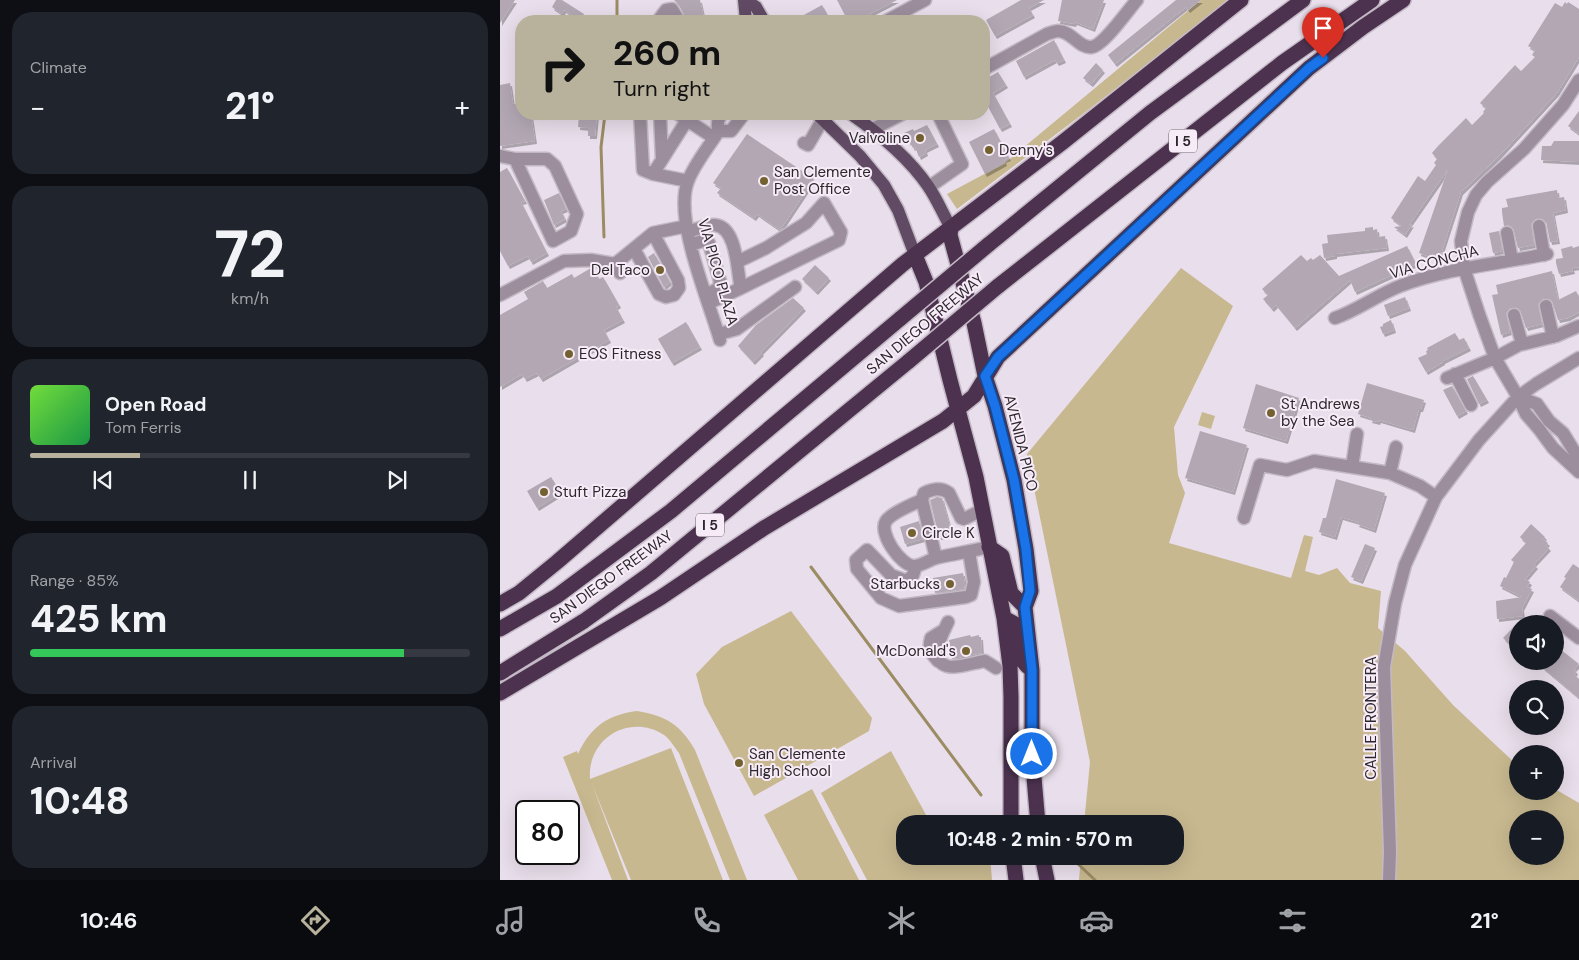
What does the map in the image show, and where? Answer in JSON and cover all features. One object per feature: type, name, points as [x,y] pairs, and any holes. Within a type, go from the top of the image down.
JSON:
[{"type":"highway","points":[[500,604],[519,593],[557,562],[915,255],[1063,142],[1242,0]]},
{"type":"highway","name":"SAN DIEGO FREEWAY","points":[[500,629],[557,596],[671,511],[1150,113],[1304,0]]},
{"type":"highway","name":"SAN DIEGO FREEWAY","points":[[500,673],[584,621],[651,573],[997,287],[1282,63],[1372,0]]},
{"type":"highway","points":[[500,693],[660,598],[764,528],[943,421],[974,396],[998,357],[1309,68],[1363,27],[1403,0]]},
{"type":"highway","name":"AVENIDA PICO","points":[[951,228],[950,235],[974,323],[985,376],[995,406],[1014,480],[1026,549],[1030,591],[1025,607],[1032,670],[1032,754],[1037,815]]},
{"type":"highway","points":[[915,255],[926,282],[976,478],[1004,618],[1011,689],[1011,815]]},
{"type":"highway","points":[[989,547],[1002,556],[1011,592],[1025,607]]},
{"type":"highway","points":[[1004,618],[1014,624],[1017,632],[1018,653],[1025,666],[1032,670]]},
{"type":"highway","points":[[1014,865],[1016,880]]},
{"type":"highway","points":[[1044,865],[1047,880]]},
{"type":"main road","points":[[745,0],[746,15]]},
{"type":"main road","points":[[745,0],[756,7],[761,15]]},
{"type":"main road","points":[[824,120],[860,156],[884,185],[898,210],[915,255]]},
{"type":"main road","name":"AVENIDA PICO","points":[[860,120],[901,154],[928,186],[951,228]]},
{"type":"street","points":[[897,15],[925,0]]},
{"type":"street","points":[[990,66],[1047,34],[1058,31],[1070,34],[1083,46],[1092,47],[1101,43],[1137,0]]},
{"type":"street","points":[[662,15],[666,10],[672,9],[676,15]]},
{"type":"street","points":[[1579,80],[1563,106],[1524,149],[1476,195],[1468,212],[1461,240],[1464,268],[1478,314],[1495,358],[1526,414],[1579,481]]},
{"type":"street","points":[[640,120],[643,170],[688,181]]},
{"type":"street","points":[[660,120],[662,160]]},
{"type":"street","points":[[654,174],[681,120]]},
{"type":"street","points":[[688,120],[716,135],[731,131],[739,120]]},
{"type":"street","name":"VIA PICO PLAZA","points":[[717,120],[716,135],[688,181],[684,200],[691,245],[720,337],[795,287]]},
{"type":"street","points":[[804,143],[808,145],[818,120]]},
{"type":"street","points":[[873,129],[890,120]]},
{"type":"street","points":[[928,186],[962,164],[941,120]]},
{"type":"street","points":[[500,156],[516,159],[548,159],[555,166],[577,214],[571,231],[553,241],[516,159]]},
{"type":"street","points":[[707,299],[739,289],[839,240],[842,232],[824,203],[806,223],[766,248],[737,262]]},
{"type":"street","points":[[500,295],[564,261],[592,260],[618,268],[634,249],[653,234],[714,225],[721,227],[734,242],[740,283],[739,289]]},
{"type":"street","name":"VIA CONCHA","points":[[1335,318],[1352,312],[1376,297],[1401,286],[1464,268],[1545,254],[1539,226]]},
{"type":"street","points":[[1507,233],[1512,260]]},
{"type":"street","points":[[634,249],[659,294],[666,297],[674,295],[679,288],[678,280],[653,234]]},
{"type":"street","points":[[691,245],[705,240],[709,243],[720,281],[719,288],[707,299]]},
{"type":"street","points":[[1546,306],[1553,337]]},
{"type":"street","points":[[1514,314],[1522,344]]},
{"type":"street","points":[[1470,405],[1451,376],[1495,358],[1522,344],[1553,337],[1579,326]]},
{"type":"street","name":"CALLE FRONTERA","points":[[1389,880],[1390,852],[1384,667],[1394,603],[1405,565],[1436,496],[1479,440],[1518,397],[1579,358]]},
{"type":"street","points":[[1518,397],[1537,404],[1549,421],[1556,425],[1579,459]]},
{"type":"street","points":[[1541,432],[1556,425]]},
{"type":"street","points":[[1352,467],[1357,434]]},
{"type":"street","points":[[1559,457],[1570,445]]},
{"type":"street","points":[[1390,473],[1396,447]]},
{"type":"street","points":[[1559,457],[1579,472]]},
{"type":"street","points":[[1244,518],[1260,465],[1288,470],[1314,460],[1390,473],[1420,486],[1436,496]]},
{"type":"street","points":[[936,558],[922,500],[924,493],[941,489],[949,493],[961,518],[964,519],[982,510]]},
{"type":"street","points":[[922,500],[899,511],[886,521],[885,526],[890,543],[896,555],[907,565],[916,566],[936,558],[989,547]]},
{"type":"street","points":[[916,566],[914,575],[907,580],[902,580],[891,575],[867,550],[856,560],[857,569],[881,598],[899,606],[971,595],[974,582],[969,552]]},
{"type":"street","points":[[946,626],[937,651],[940,662],[948,667],[986,661],[996,668]]},
{"type":"street","points":[[1564,627],[1579,638]]},
{"type":"shaded area","points":[[1201,0],[1229,0],[957,209],[947,194],[1005,163]]},
{"type":"shaded area","points":[[1181,268],[1233,306],[1174,427],[1178,475],[1185,493],[1169,543],[1291,578],[1304,535],[1313,537],[1305,571],[1319,575],[1337,568],[1350,583],[1381,591],[1378,628],[1405,651],[1453,705],[1509,758],[1509,800],[1564,800],[1564,794],[1579,803],[1579,880],[1079,880],[1080,865],[1184,865],[1184,815],[1085,815],[1090,762],[1027,454]]},
{"type":"shaded area","points":[[1202,412],[1215,416],[1211,429],[1198,425]]},
{"type":"shaded area","points":[[791,611],[872,718],[869,731],[754,796],[704,704],[696,674],[722,647]]},
{"type":"shaded area","points":[[637,711],[656,716],[671,723],[684,734],[695,750],[747,880],[730,880],[679,753],[664,735],[651,729],[638,727],[625,728],[613,733],[603,741],[591,764],[590,779],[671,748],[723,880],[631,880],[592,784],[628,880],[612,880],[563,757],[577,751],[578,754],[595,729],[609,719],[617,715]]},
{"type":"shaded area","points":[[891,751],[926,815],[896,815],[896,865],[991,865],[992,880],[867,880],[821,793]]},
{"type":"shaded area","points":[[812,789],[859,880],[798,880],[764,815]]},
{"type":"building","points":[[500,0],[515,0],[500,23]]},
{"type":"building","points":[[556,0],[562,0],[584,14],[572,15],[564,10],[562,14],[552,7]]},
{"type":"building","points":[[674,0],[700,0],[703,15],[684,15]]},
{"type":"building","points":[[837,0],[897,0],[868,15],[845,15]]},
{"type":"building","points":[[1021,0],[1044,0],[1029,8],[1033,15],[995,36],[990,27],[990,18]]},
{"type":"building","points":[[1062,0],[1104,0],[1093,29],[1075,22],[1074,24],[1058,21]]},
{"type":"building","points":[[1176,0],[1201,0],[1188,10],[1186,7],[1115,64],[1108,55]]},
{"type":"building","points":[[1565,2],[1579,9],[1579,57],[1557,93],[1500,155],[1461,192],[1439,260],[1419,253],[1448,169],[1409,225],[1412,224],[1405,235],[1394,227],[1402,226],[1391,218],[1418,176],[1425,181],[1436,165],[1434,163],[1437,159],[1432,153],[1438,146],[1466,118],[1472,125],[1484,113],[1486,108],[1480,103],[1515,65],[1521,71],[1535,57],[1532,55],[1535,50],[1528,46],[1555,3],[1562,7]]},
{"type":"building","points":[[822,5],[828,15],[804,15]]},
{"type":"building","points":[[1054,40],[1064,60],[1057,63],[1055,60],[1024,77],[1016,61]]},
{"type":"building","points":[[1096,63],[1103,70],[1091,84],[1083,78]]},
{"type":"building","points":[[998,72],[1006,85],[993,93],[1010,124],[1000,129],[990,110],[990,77]]},
{"type":"building","points":[[510,83],[513,104],[515,104],[515,120],[532,120],[535,141],[500,146],[500,85]]},
{"type":"building","points":[[1579,111],[1579,134],[1568,126]]},
{"type":"building","points":[[579,120],[596,120],[595,136],[588,136],[588,128],[578,127]]},
{"type":"building","name":"Valvoline","points":[[927,125],[937,144],[925,150],[926,153],[919,157],[915,147],[913,148],[909,143],[904,133]]},
{"type":"building","name":"Denny's","points":[[994,129],[1009,158],[1004,160],[1005,163],[985,174],[969,142]]},
{"type":"building","name":"San Clemente Post Office","points":[[747,134],[814,179],[780,230],[757,214],[754,218],[717,193],[721,188],[713,183]]},
{"type":"building","points":[[1554,141],[1579,141],[1579,162],[1541,160],[1542,146],[1551,146]]},
{"type":"building","points":[[507,168],[525,201],[521,202],[547,253],[531,262],[528,256],[508,266],[500,251],[500,172]]},
{"type":"building","points":[[1557,190],[1558,198],[1564,197],[1566,210],[1553,213],[1558,241],[1550,242],[1546,221],[1537,218],[1531,224],[1534,245],[1518,248],[1513,228],[1509,225],[1504,226],[1502,208],[1508,207],[1506,199]]},
{"type":"building","points":[[559,193],[566,209],[561,211],[565,219],[554,225],[544,200]]},
{"type":"building","points":[[1373,227],[1373,230],[1377,229],[1378,237],[1385,236],[1387,248],[1335,254],[1335,256],[1324,258],[1322,244],[1328,243],[1327,235],[1365,231],[1365,228]]},
{"type":"building","points":[[1499,231],[1502,251],[1493,253],[1489,233]]},
{"type":"building","points":[[1407,246],[1416,264],[1355,292],[1350,280],[1295,328],[1276,305],[1272,309],[1263,299],[1268,295],[1262,289],[1301,255],[1307,261],[1311,258],[1313,260],[1320,255],[1339,276]]},
{"type":"building","points":[[1572,246],[1573,248],[1579,246],[1579,267],[1572,268],[1573,271],[1559,274],[1556,259],[1563,258],[1561,249]]},
{"type":"building","points":[[654,253],[670,282],[664,287],[648,257]]},
{"type":"building","points":[[815,265],[829,278],[816,292],[802,279]]},
{"type":"building","points":[[591,268],[594,269],[599,279],[603,277],[619,305],[616,307],[623,320],[604,330],[609,340],[541,379],[537,373],[525,379],[522,374],[500,387],[500,315],[528,299],[524,292],[543,281],[547,288],[572,274],[574,278]]},
{"type":"building","points":[[1552,271],[1558,300],[1576,291],[1579,297],[1579,312],[1568,318],[1558,320],[1552,301],[1549,298],[1544,298],[1538,304],[1542,324],[1526,328],[1520,310],[1516,307],[1511,307],[1506,313],[1510,332],[1501,335],[1492,295],[1498,294],[1496,285]]},
{"type":"building","points":[[1405,297],[1409,308],[1388,316],[1384,305]]},
{"type":"building","points":[[793,298],[804,308],[753,362],[738,346],[756,325]]},
{"type":"building","points":[[1391,320],[1394,330],[1383,334],[1380,327]]},
{"type":"building","points":[[686,322],[700,347],[672,363],[658,339]]},
{"type":"building","points":[[1455,333],[1459,340],[1464,338],[1469,348],[1426,372],[1418,358],[1427,354],[1427,348]]},
{"type":"building","points":[[1473,376],[1487,400],[1479,404],[1467,379]]},
{"type":"building","points":[[1367,383],[1424,400],[1421,409],[1419,409],[1413,430],[1379,420],[1378,422],[1370,420],[1371,418],[1358,414]]},
{"type":"building","name":"St Andrews by the Sea","points":[[1256,384],[1299,398],[1286,441],[1243,428]]},
{"type":"building","points":[[1452,386],[1466,411],[1457,416],[1443,390]]},
{"type":"building","points":[[1200,431],[1247,445],[1233,492],[1185,478]]},
{"type":"building","name":"Stuft Pizza","points":[[551,477],[561,493],[537,508],[527,491]]},
{"type":"building","points":[[1336,479],[1385,493],[1374,530],[1357,524],[1358,522],[1341,517],[1335,537],[1319,532],[1323,518],[1326,518]]},
{"type":"building","points":[[937,497],[942,498],[952,534],[939,537],[930,500]]},
{"type":"building","name":"Circle K","points":[[919,521],[923,539],[905,544],[900,527]]},
{"type":"building","points":[[1531,524],[1545,537],[1543,539],[1548,543],[1546,545],[1549,548],[1534,564],[1536,566],[1525,579],[1530,582],[1527,587],[1532,589],[1522,608],[1523,615],[1509,615],[1509,618],[1497,619],[1496,601],[1522,597],[1500,586],[1514,562],[1511,560],[1526,543],[1520,537]]},
{"type":"building","points":[[1365,544],[1375,548],[1361,581],[1351,577]]},
{"type":"building","points":[[1573,564],[1579,568],[1579,601],[1560,587]]},
{"type":"building","name":"Starbucks","points":[[963,573],[964,589],[935,593],[933,578]]},
{"type":"building","points":[[1509,632],[1509,644],[1503,638]]},
{"type":"building","name":"McDonald's","points":[[970,635],[971,637],[979,635],[981,637],[982,653],[952,659],[949,640]]},
{"type":"building","points":[[1564,652],[1579,664],[1574,669],[1576,672],[1574,674],[1579,679],[1579,698],[1564,685],[1564,680],[1558,680],[1546,670],[1564,670]]},
{"type":"waterway","points":[[617,0],[617,15]]},
{"type":"waterway","points":[[604,120],[601,147],[604,237]]},
{"type":"waterway","points":[[811,567],[981,795]]},
{"type":"waterway","points":[[1079,865],[1095,880]]},
{"type":"place","name":"Valvoline","points":[[920,138]]},
{"type":"place","name":"Denny's","points":[[989,150]]},
{"type":"place","name":"San Clemente Post Office","points":[[764,181]]},
{"type":"place","name":"Del Taco","points":[[660,270]]},
{"type":"place","name":"EOS Fitness","points":[[569,354]]},
{"type":"place","name":"St Andrews by the Sea","points":[[1271,413]]},
{"type":"place","name":"Stuft Pizza","points":[[544,492]]},
{"type":"place","name":"Circle K","points":[[912,533]]},
{"type":"place","name":"Starbucks","points":[[950,584]]},
{"type":"place","name":"McDonald's","points":[[966,651]]},
{"type":"place","name":"San Clemente High School","points":[[739,763]]},
{"type":"route","points":[[1032,754],[1032,670],[1025,607],[1030,591],[1026,549],[1014,480],[995,406],[985,376],[998,357],[1309,68],[1323,58]]}]
